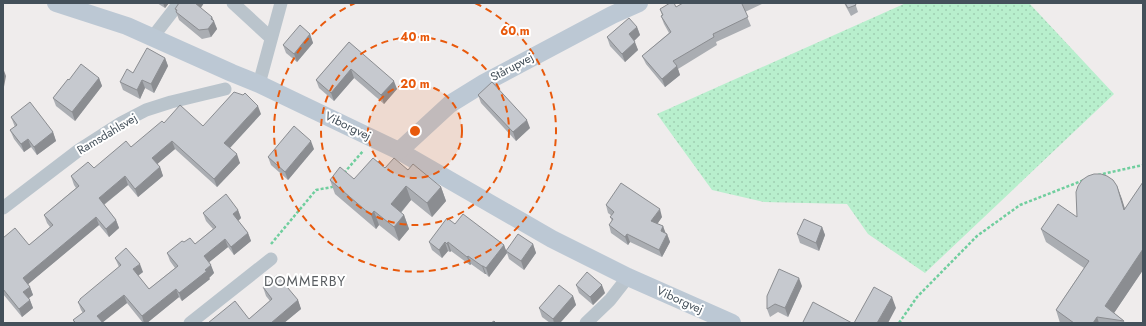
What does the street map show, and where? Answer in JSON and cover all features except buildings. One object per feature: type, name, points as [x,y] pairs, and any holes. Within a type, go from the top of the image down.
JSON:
[{"type":"street","name":"Viborgvej","points":[[56,3],[127,26],[259,84],[398,151],[552,239],[628,277],[732,323]]},
{"type":"street","points":[[152,38],[179,3]]},
{"type":"street","points":[[233,3],[271,38]]},
{"type":"street","points":[[259,84],[281,3]]},
{"type":"street","name":"Stårupvej","points":[[398,151],[450,104],[484,83],[612,15],[639,3]]},
{"type":"street","name":"Ramsdahlsvej","points":[[3,208],[79,150],[121,123],[146,110],[171,102],[224,89]]},
{"type":"street","points":[[190,323],[271,259]]},
{"type":"street","points":[[586,323],[610,300],[628,277]]},
{"type":"path","points":[[341,177],[374,139]]},
{"type":"path","points":[[1098,175],[1143,165]]},
{"type":"path","points":[[898,323],[917,297],[977,236],[1020,205],[1091,178]]},
{"type":"path","points":[[271,259],[271,244],[316,190],[332,187],[337,182]]},
{"type":"green space","points":[[906,3],[1029,3],[1114,94],[925,273],[868,234],[847,204],[764,202],[712,190],[657,114]]},
{"type":"district","name":"DOMMERBY","points":[[305,281]]}]
